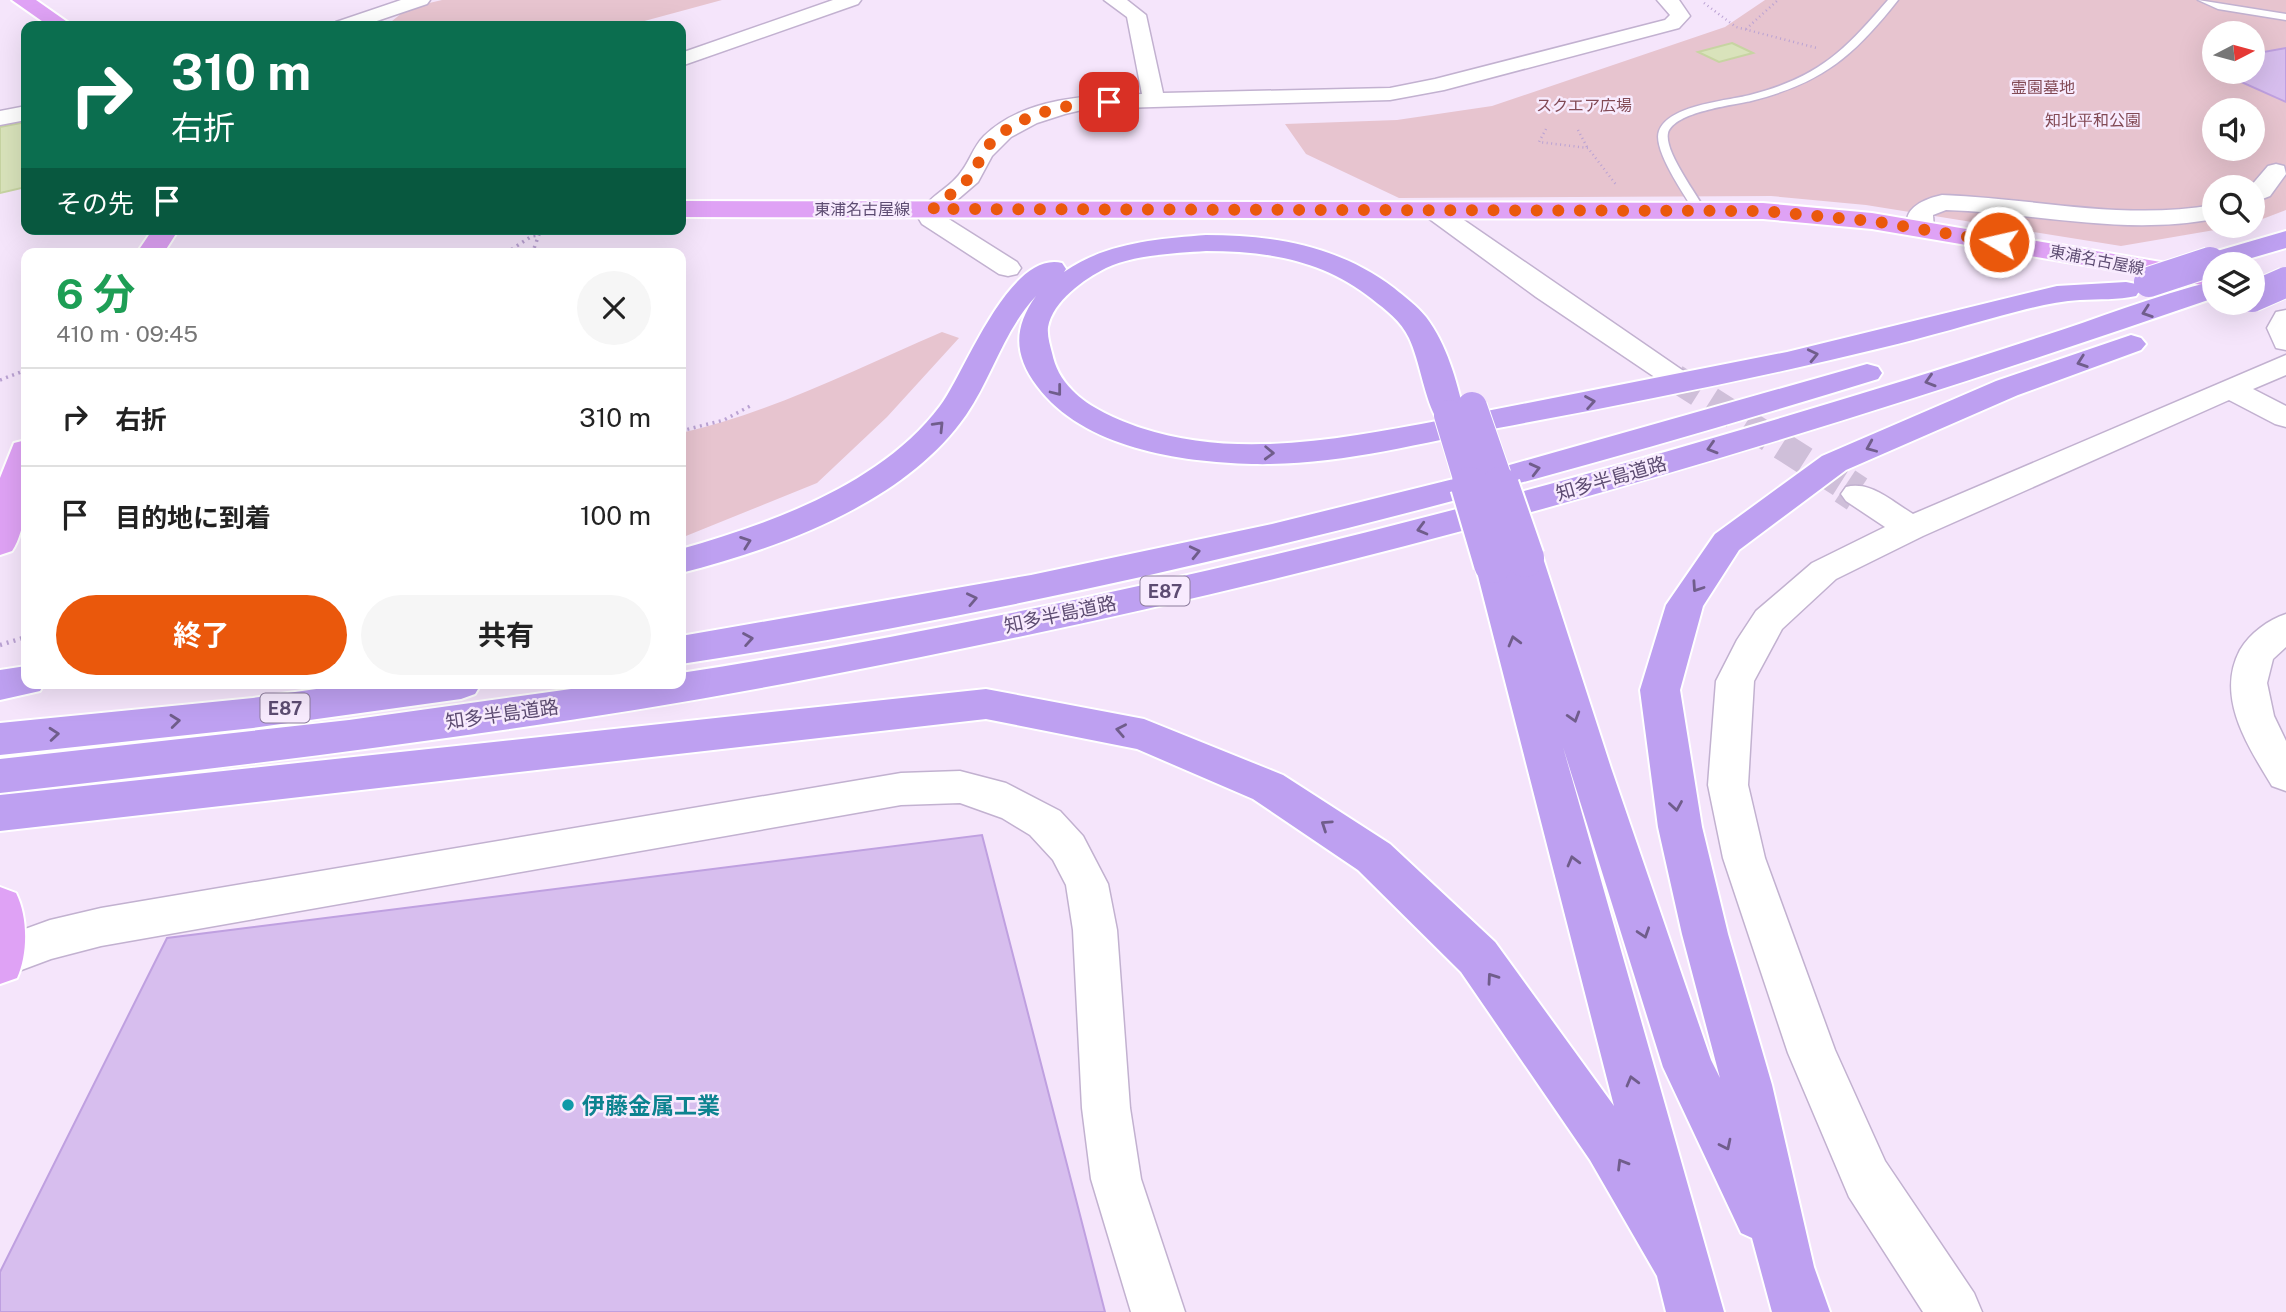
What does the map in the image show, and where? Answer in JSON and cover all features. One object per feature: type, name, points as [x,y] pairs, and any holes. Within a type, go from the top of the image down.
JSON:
[{"type":"highway","points":[[686,560],[744,544],[828,507],[904,461],[951,413],[1007,312],[1045,273],[1077,255],[1143,234],[1197,228],[1255,231],[1300,240],[1369,267],[1409,296],[1437,324],[1450,347],[1460,409],[1509,561],[1590,768],[1688,1067],[1786,1267]]},
{"type":"highway","name":"知多半島道路","points":[[2265,253],[2286,239]]},
{"type":"highway","points":[[1460,409],[1414,322],[1382,292],[1345,268],[1303,253],[1230,242],[1178,243],[1100,261],[1055,290],[1032,330],[1037,364],[1062,399],[1086,416],[1124,434],[1170,445],[1230,452],[1284,453],[1400,437],[1672,387],[1886,338],[2059,294],[2137,286]]},
{"type":"highway","name":"知多半島道路","points":[[686,649],[912,611],[1148,563],[1321,523],[1541,467],[1699,423],[1957,345],[2137,286],[2202,285]]},
{"type":"highway","name":"知多半島道路","points":[[686,685],[921,644],[1156,594],[1335,552],[1558,494],[2114,324],[2202,291]]},
{"type":"highway","points":[[1801,1312],[1786,1267],[1747,1085],[1705,934],[1680,827],[1660,690],[1685,605],[1727,541],[1834,463],[2007,388],[2202,292]]},
{"type":"highway","points":[[1509,561],[1695,1312]]},
{"type":"highway","points":[[0,685],[21,682]]},
{"type":"highway","name":"知多半島道路","points":[[0,739],[107,729],[422,689]]},
{"type":"highway","name":"知多半島道路","points":[[0,776],[84,786],[250,748],[665,689]]},
{"type":"highway","points":[[0,813],[84,786],[567,748],[986,704],[1144,734],[1268,787],[1374,857],[1478,957],[1608,1142],[1682,1265]]},
{"type":"main road","points":[[22,0],[55,21]]},
{"type":"main road","name":"東浦名古屋線","points":[[686,209],[1763,211],[1872,221],[1922,229],[2202,282]]},
{"type":"main road","points":[[0,543],[6,511],[21,465]]},
{"type":"main road","points":[[0,907],[0,960]]},
{"type":"street","points":[[352,21],[382,5],[420,0]]},
{"type":"street","points":[[686,58],[850,0]]},
{"type":"street","points":[[1114,0],[1136,15],[1154,101]]},
{"type":"street","points":[[1008,268],[931,219],[933,209],[972,176],[980,154],[1006,129],[1043,112],[1086,102],[1408,91],[1672,23],[1680,16],[1676,7],[1667,0]]},
{"type":"street","points":[[0,118],[21,114]]},
{"type":"street","points":[[2265,185],[2276,171]]},
{"type":"street","points":[[1922,229],[1921,212],[1942,202],[2106,219],[2179,218],[2202,214]]},
{"type":"street","points":[[1433,210],[1675,378]]},
{"type":"street","points":[[2286,318],[2281,328],[2286,342]]},
{"type":"street","points":[[1955,1312],[1867,1179],[1817,1065],[1744,859],[1728,785],[1735,681],[1750,649],[1769,620],[1824,571],[1911,528],[2286,364]]},
{"type":"street","points":[[2230,389],[2286,418]]},
{"type":"street","points":[[1857,494],[1911,528]]},
{"type":"street","points":[[2286,627],[2258,652],[2248,671],[2250,695],[2259,724],[2286,775]]},
{"type":"street","points":[[0,960],[50,940],[101,927],[901,789],[960,787],[992,795],[1045,823],[1068,848],[1087,884],[1095,930],[1106,1108],[1116,1179],[1158,1312]]},
{"type":"lane","points":[[1699,210],[1667,153],[1662,137],[1665,127],[1691,111],[1759,96],[1795,83],[1843,55],[1893,0]]},
{"type":"lane","points":[[2203,0],[2218,6],[2286,18]]},
{"type":"path","points":[[1700,0],[1727,23],[1745,30],[1843,55]]},
{"type":"path","points":[[1745,30],[1778,0]]},
{"type":"path","points":[[1546,129],[1539,142],[1588,148]]},
{"type":"path","points":[[1578,130],[1615,185],[1622,188]]},
{"type":"path","points":[[514,248],[532,236],[539,235],[534,248]]},
{"type":"path","points":[[0,380],[21,372]]},
{"type":"path","points":[[686,430],[724,421],[752,405]]},
{"type":"path","points":[[0,645],[21,639]]},
{"type":"green space","points":[[442,0],[722,0],[644,21],[392,21],[408,8]]},
{"type":"green space","name":"知北平和公園","points":[[1765,0],[2286,0],[2286,210],[2265,218],[2265,175],[2202,175],[2202,232],[2121,246],[1866,205],[1771,196],[1399,198],[1306,154],[1285,124],[1397,120],[1492,106],[1725,27]]},
{"type":"green space","points":[[942,332],[959,338],[887,417],[817,483],[686,536],[686,432],[748,414],[846,375]]},
{"type":"shaded area","points":[[1732,43],[1753,53],[1719,62],[1698,52]]},
{"type":"shaded area","points":[[21,123],[21,188],[0,193],[0,127]]},
{"type":"building","points":[[2286,48],[2286,102],[2246,84],[2265,84],[2265,52]]},
{"type":"building","name":"伊藤金属工業","points":[[982,835],[1105,1312],[0,1312],[0,1272],[167,938]]},
{"type":"tunnel","points":[[1675,378],[1848,488]]},
{"type":"tunnel","points":[[1848,488],[1857,494]]},
{"type":"place","name":"伊藤金属工業","points":[[568,1105]]},
{"type":"route","points":[[1109,102],[1086,102],[1043,112],[1006,129],[980,154],[972,176],[933,209],[1763,211],[1872,221],[1999,242]]},
{"type":"park label","name":"霊園墓地","points":[[2043,87]]},
{"type":"park label","name":"スクエア広場","points":[[1584,105]]}]
